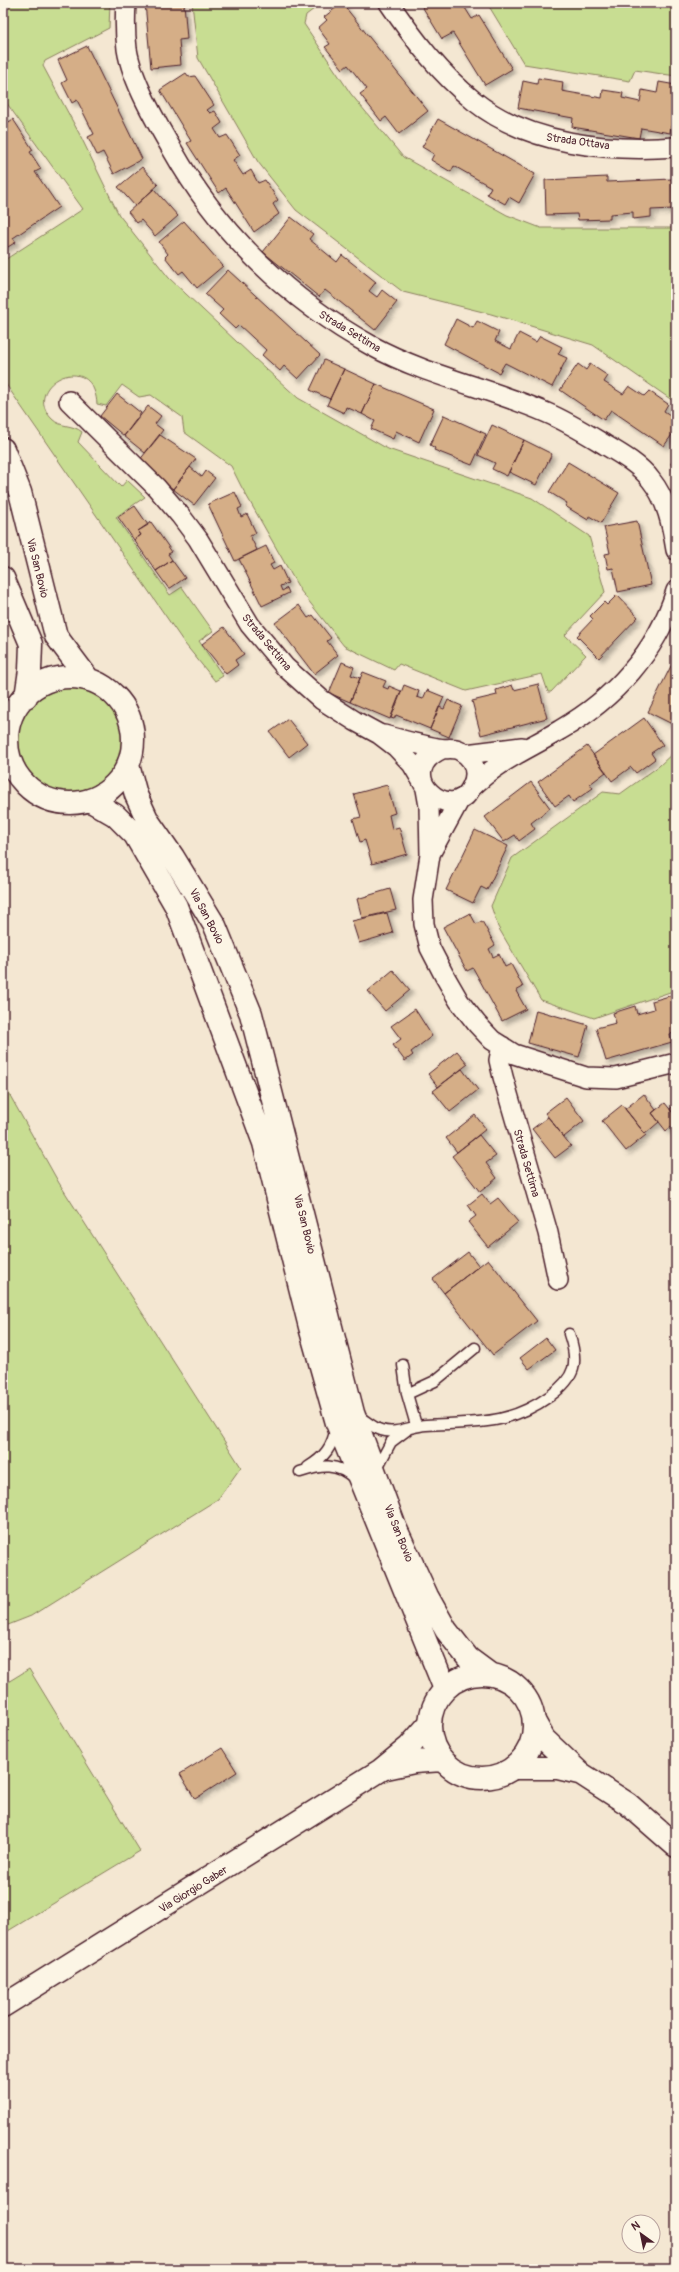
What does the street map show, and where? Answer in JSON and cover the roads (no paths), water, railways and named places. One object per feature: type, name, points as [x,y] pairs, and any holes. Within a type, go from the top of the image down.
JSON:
[{"type":"main road","name":"Via San Bovio","points":[[3,449],[20,492],[56,636],[89,680]]},
{"type":"main road","name":"Via San Bovio","points":[[3,578],[31,644],[30,670],[26,697]]},
{"type":"main road","name":"Via San Bovio","points":[[59,678],[89,680],[110,691],[128,714],[133,735],[133,748],[128,765],[119,780],[109,790],[89,800],[70,803],[53,801],[37,794],[19,777],[9,754],[8,731],[15,711],[26,697],[36,688],[59,678]]},
{"type":"main road","name":"Via San Bovio","points":[[128,765],[136,795],[148,821],[173,857],[215,926],[251,1014],[345,1418]]},
{"type":"main road","name":"Via San Bovio","points":[[89,800],[115,815],[135,835],[176,906],[264,1142],[310,1327],[368,1479],[445,1689]]},
{"type":"main road","name":"Via San Bovio","points":[[368,1479],[395,1527],[426,1596],[446,1630],[468,1658],[491,1675],[511,1683],[527,1700],[534,1721],[532,1740],[526,1753],[513,1768],[497,1776],[479,1778],[456,1771],[442,1760],[432,1742],[430,1723],[435,1703],[445,1689],[458,1680],[470,1676],[491,1675]]},
{"type":"main road","points":[[534,1721],[544,1739],[580,1773],[628,1804],[676,1846]]},
{"type":"main road","name":"Via Giorgio Gaber","points":[[3,2006],[381,1770],[409,1747],[430,1723]]},
{"type":"main road","name":"Via Giorgio Gaber","points":[[381,1770],[414,1762],[442,1760]]},
{"type":"main road","points":[[513,1768],[558,1768],[580,1773]]},
{"type":"street","name":"Strada Settima","points":[[126,3],[127,50],[135,75],[166,139],[202,196],[230,232],[258,263],[330,322],[374,348],[422,368],[546,413],[616,451],[639,468],[659,492],[673,529],[676,550]]},
{"type":"street","name":"Strada Ottava","points":[[389,3],[437,66],[474,101],[508,122],[546,137],[588,144],[646,149],[676,147]]},
{"type":"street","name":"Strada Settima","points":[[69,401],[156,487],[180,515],[198,539],[250,625],[285,667],[322,700],[354,721],[379,734],[396,747],[412,764],[431,795],[445,802],[466,794],[487,772],[527,747],[559,731],[593,709],[622,683],[645,656],[660,630],[676,591]]},
{"type":"street","name":"Strada Settima","points":[[379,734],[442,749],[454,749],[466,754],[527,747]]},
{"type":"street","name":"Strada Settima","points":[[442,749],[434,752],[426,761],[422,773],[429,806],[430,855],[424,900],[424,924],[430,948],[459,1001],[492,1040],[514,1054],[586,1077],[616,1078],[676,1063]]},
{"type":"street","name":"Strada Settima","points":[[430,855],[474,781],[474,766],[466,754]]},
{"type":"street","name":"Strada Settima","points":[[502,1046],[500,1060],[502,1077],[548,1233],[558,1280]]},
{"type":"lane","points":[[416,1425],[391,1442],[368,1479],[334,1466],[318,1466],[300,1472],[324,1455],[345,1418],[382,1431],[399,1431],[416,1425],[473,1424],[512,1417],[537,1405],[562,1387],[574,1369],[575,1352],[569,1334]]},
{"type":"lane","points":[[407,1394],[435,1381],[475,1348]]},
{"type":"lane","points":[[403,1365],[407,1394],[416,1425]]}]
